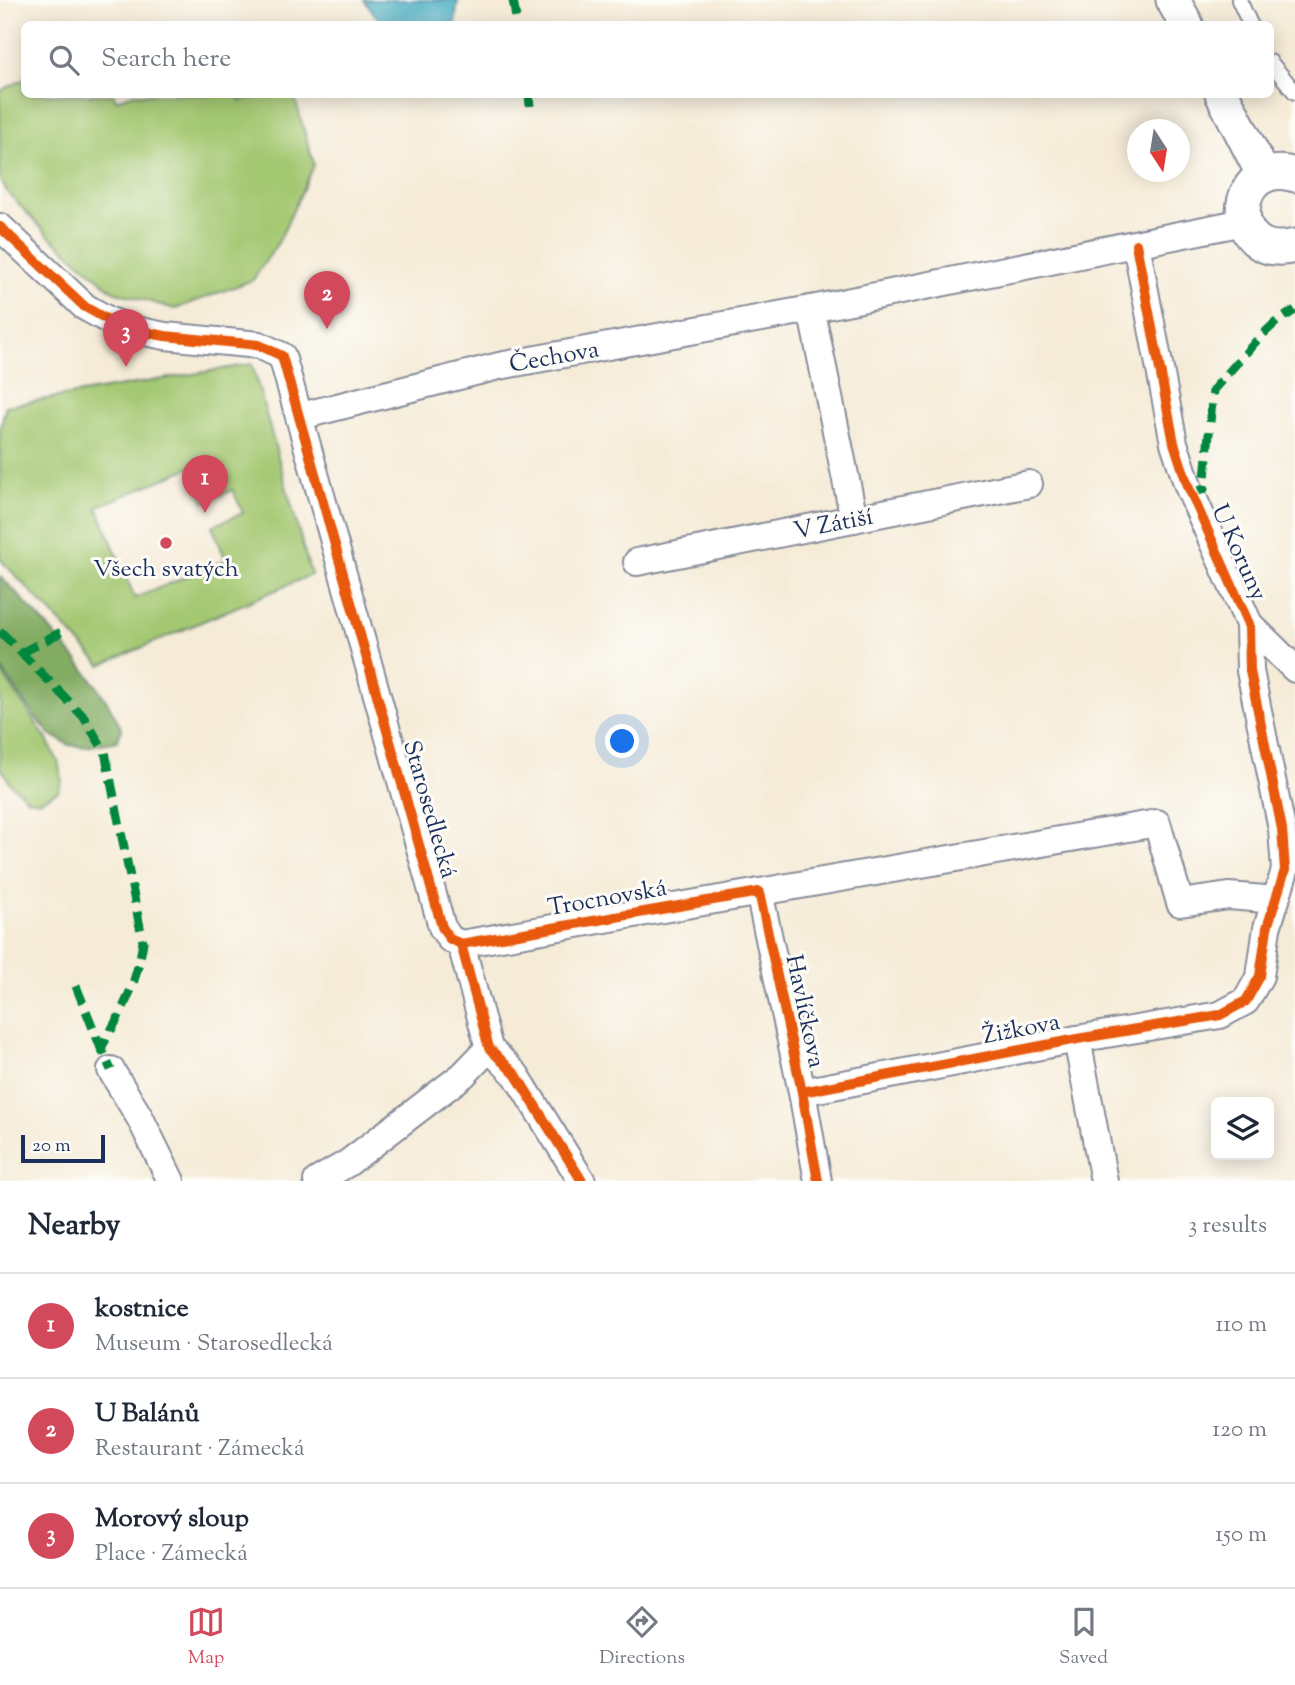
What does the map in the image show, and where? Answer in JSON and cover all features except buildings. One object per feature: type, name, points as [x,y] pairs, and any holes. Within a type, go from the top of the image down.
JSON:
[{"type":"street","points":[[1173,0],[1184,21]]},
{"type":"street","points":[[1225,98],[1280,176],[1255,182],[1243,200],[1244,222],[1249,233],[1269,248],[1295,248]]},
{"type":"street","name":"Čechova","points":[[301,416],[499,366],[811,309],[1244,222]]},
{"type":"street","name":"Starosedlecká","points":[[0,227],[85,307],[110,321],[165,336],[259,345],[282,356],[301,416],[442,927],[450,939],[461,944],[489,1048],[516,1075],[582,1181]]},
{"type":"street","name":"U Koruny","points":[[1136,244],[1174,443],[1188,486],[1249,624],[1295,669]]},
{"type":"street","points":[[811,309],[854,519]]},
{"type":"street","name":"V Zátiší","points":[[637,562],[1029,484]]},
{"type":"street","name":"U Koruny","points":[[1246,1001],[1260,976],[1267,928],[1285,870],[1282,830],[1250,671],[1249,624]]},
{"type":"street","name":"Trocnovská","points":[[461,944],[1157,823],[1180,903],[1229,896],[1276,900]]},
{"type":"street","name":"Havlíčkova","points":[[760,892],[818,1181]]},
{"type":"street","name":"Žižkova","points":[[802,1092],[1220,1014],[1246,1001]]},
{"type":"street","points":[[1077,1039],[1104,1181]]},
{"type":"street","points":[[317,1181],[348,1163],[463,1075],[489,1048]]},
{"type":"street","points":[[111,1070],[140,1118],[171,1181]]},
{"type":"lane","points":[[1239,0],[1249,21]]},
{"type":"lane","points":[[1274,67],[1295,92]]},
{"type":"green space","points":[[21,80],[21,98],[239,98],[240,101],[250,98],[295,98],[314,165],[279,241],[253,280],[175,309],[113,291],[48,235],[9,194],[0,181],[0,91]]},
{"type":"green space","points":[[252,364],[311,575],[101,665],[0,559],[0,429],[6,406]],"holes":[[[189,468],[204,502],[233,490],[243,513],[212,526],[226,560],[135,598],[97,507]]]},
{"type":"green space","points":[[0,577],[58,639],[100,691],[122,730],[117,741],[86,747],[69,745],[50,734],[36,718],[0,667]]},
{"type":"green space","points":[[0,670],[46,738],[58,761],[62,781],[58,791],[39,801],[28,799],[11,784],[0,767]]},
{"type":"water","points":[[364,0],[458,0],[455,21],[380,21]]},
{"type":"marked path","points":[[513,0],[516,21]]},
{"type":"marked path","points":[[529,98],[530,106]]},
{"type":"marked path","points":[[1191,494],[1204,489],[1213,390],[1258,339],[1275,323],[1295,310]]},
{"type":"marked path","points":[[21,653],[67,629]]},
{"type":"marked path","points":[[0,631],[83,716],[105,752],[143,942],[137,972],[128,997],[101,1048],[111,1070]]},
{"type":"marked path","points":[[76,986],[101,1048]]},
{"type":"cycle path","points":[[0,227],[85,307],[110,321],[165,336],[259,345],[282,356],[442,927],[450,939],[461,944],[489,1048],[516,1075],[582,1181]]},
{"type":"cycle path","points":[[802,1092],[1077,1039],[1220,1015],[1246,1001],[1260,976],[1267,928],[1285,870],[1282,829],[1250,671],[1249,624],[1188,486],[1174,443],[1136,244]]},
{"type":"cycle path","points":[[461,944],[759,892],[802,1092],[818,1181]]},
{"type":"place","name":"U Balánů","points":[[327,329]]},
{"type":"place","name":"Morový sloup","points":[[126,367]]},
{"type":"place","name":"kostnice","points":[[205,513]]},
{"type":"place","name":"Všech svatých","points":[[166,543]]}]
